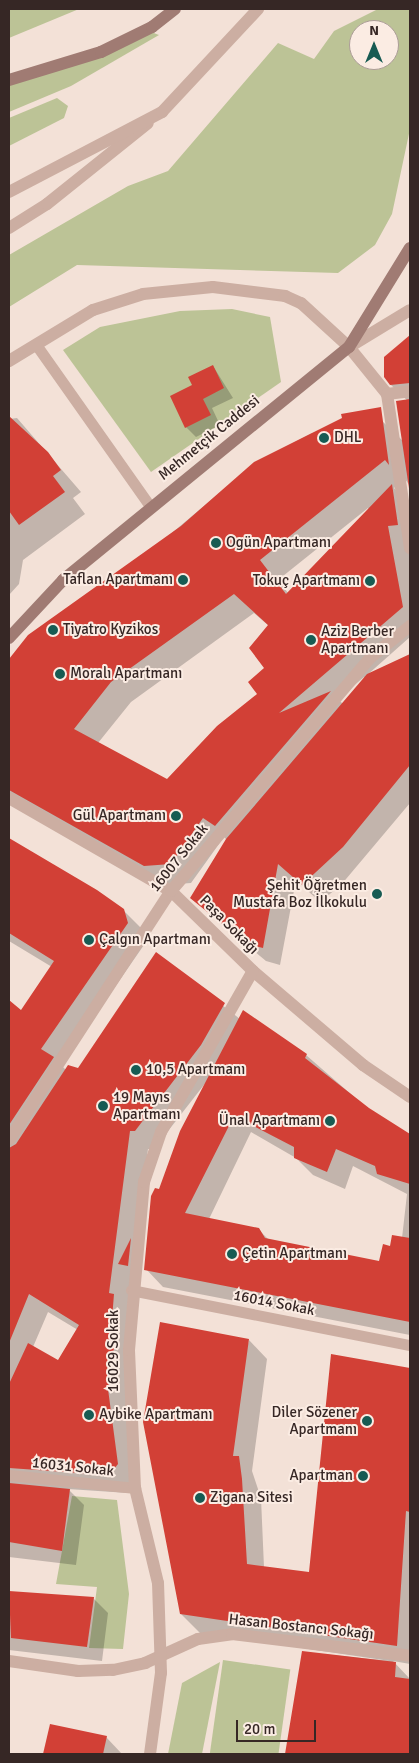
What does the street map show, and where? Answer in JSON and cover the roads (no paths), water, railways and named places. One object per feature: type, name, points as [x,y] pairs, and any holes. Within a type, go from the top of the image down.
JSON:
[{"type":"main road","points":[[9,80],[101,52],[152,27],[175,9]]},
{"type":"main road","name":"Mehmetçik Caddesi","points":[[9,638],[39,602],[150,506],[349,347],[410,248]]},
{"type":"street","points":[[9,228],[47,204],[162,112],[258,9]]},
{"type":"street","points":[[9,192],[162,112]]},
{"type":"street","points":[[9,361],[112,302],[213,287],[285,296],[314,311],[349,347],[387,394],[410,548]]},
{"type":"street","points":[[349,347],[410,310]]},
{"type":"street","points":[[387,394],[410,391]]},
{"type":"street","name":"16007 Sokak","points":[[9,1140],[171,890],[371,657],[410,626]]},
{"type":"street","name":"Paşa Sokağı","points":[[9,798],[171,890],[253,972],[363,1065],[410,1097]]},
{"type":"street","name":"16029 Sokak","points":[[150,1754],[162,1656],[158,1583],[135,1488],[131,1290],[150,1156],[253,972]]},
{"type":"street","name":"Hasan Bostancı Sokağı","points":[[9,1661],[96,1672],[162,1656],[198,1639],[232,1634],[410,1656]]},
{"type":"lane","points":[[37,346],[150,506]]},
{"type":"lane","name":"16014 Sokak","points":[[131,1290],[410,1345]]},
{"type":"lane","name":"16031 Sokak","points":[[9,1475],[135,1488]]},
{"type":"place","name":"DHL","points":[[324,438]]},
{"type":"place","name":"Ogün Apartmanı","points":[[216,543]]},
{"type":"place","name":"Taflan Apartmanı","points":[[183,580]]},
{"type":"place","name":"Tokuç Apartmanı","points":[[370,581]]},
{"type":"place","name":"Tiyatro Kyzikos","points":[[53,630]]},
{"type":"place","name":"Aziz Berber Apartmanı","points":[[311,640]]},
{"type":"place","name":"Moralı Apartmanı","points":[[60,674]]},
{"type":"place","name":"Gül Apartmanı","points":[[176,816]]},
{"type":"place","name":"Şehit Öğretmen Mustafa Boz İlkokulu","points":[[377,894]]},
{"type":"place","name":"Çalgın Apartmanı","points":[[89,940]]},
{"type":"place","name":"10,5 Apartmanı","points":[[136,1070]]},
{"type":"place","name":"19 Mayıs Apartmanı","points":[[103,1106]]},
{"type":"place","name":"Ünal Apartmanı","points":[[330,1121]]},
{"type":"place","name":"Çetin Apartmanı","points":[[232,1254]]},
{"type":"place","name":"Aybike Apartmanı","points":[[89,1415]]},
{"type":"place","name":"Diler Sözener Apartmanı","points":[[367,1421]]},
{"type":"place","name":"Apartman","points":[[363,1476]]},
{"type":"place","name":"Zigana Sitesi","points":[[200,1498]]}]
